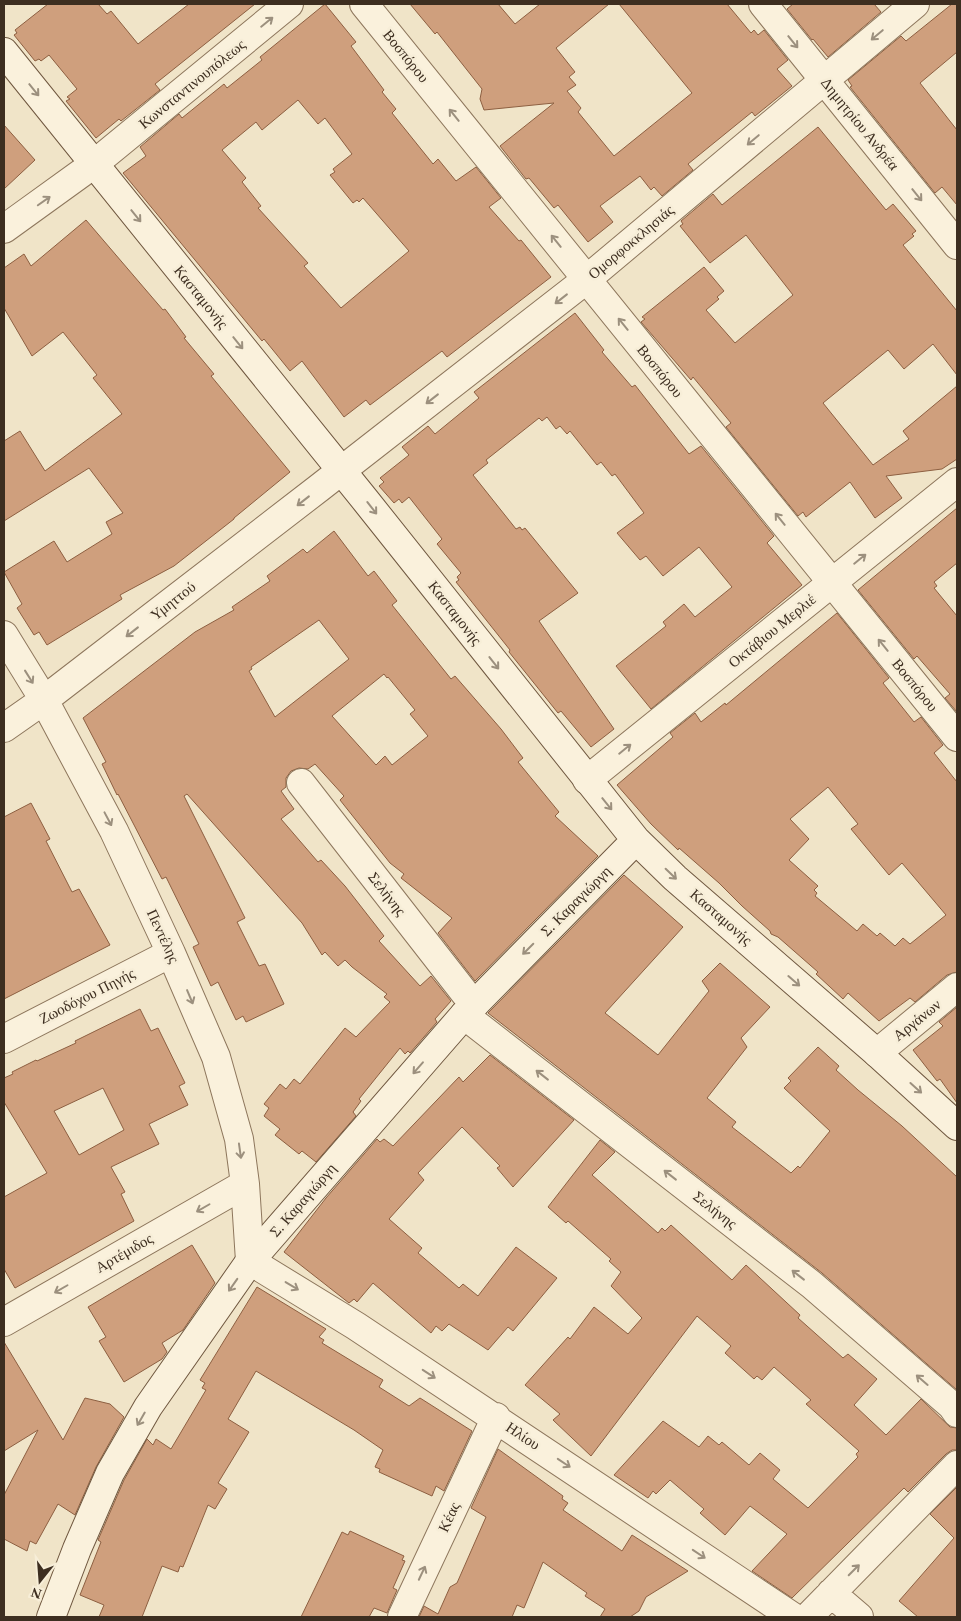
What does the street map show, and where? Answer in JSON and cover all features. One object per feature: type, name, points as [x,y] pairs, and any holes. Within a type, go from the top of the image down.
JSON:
[{"type":"street","name":"Κωνσταντινουπόλεως","points":[[4,229],[94,164],[289,4]]},
{"type":"street","name":"Βοσπόρου","points":[[364,4],[957,737]]},
{"type":"street","name":"Δημητρίου Ανδρέα","points":[[762,4],[957,245]]},
{"type":"street","name":"Ομορφοκκλησιάς","points":[[341,470],[586,279],[915,4]]},
{"type":"street","name":"Κασταμονής","points":[[4,52],[636,840],[675,878],[877,1053],[957,1126]]},
{"type":"street","name":"Υμηττού","points":[[4,728],[44,700],[341,470]]},
{"type":"street","name":"Οκτάβιου Μερλιέ","points":[[587,780],[957,482]]},
{"type":"street","name":"Πεντέλης","points":[[4,635],[44,700],[114,831],[171,953],[216,1057],[238,1139],[245,1184],[250,1261]]},
{"type":"street","name":"Σελήνης","points":[[301,784],[469,1010],[812,1285],[952,1406],[957,1413]]},
{"type":"street","name":"Σ. Καραγιώργη","points":[[51,1617],[77,1548],[110,1473],[148,1407],[250,1261],[469,1010],[636,840]]},
{"type":"street","name":"Ζωοδόχου Πηγής","points":[[4,1039],[171,953]]},
{"type":"street","name":"Αργάνων","points":[[877,1053],[957,988]]},
{"type":"street","name":"Αρτέμιδος","points":[[4,1322],[245,1184]]},
{"type":"street","name":"Ηλίου","points":[[250,1261],[356,1326],[793,1617]]},
{"type":"street","name":"Κέας","points":[[402,1617],[496,1418]]},
{"type":"street","points":[[808,1617],[957,1465]]},
{"type":"street","points":[[831,1593],[859,1617]]},
{"type":"building","points":[[48,4],[98,4],[107,14],[111,11],[138,44],[189,4],[255,4],[155,84],[160,90],[96,138],[66,101],[70,99],[67,97],[77,89],[49,55],[41,61],[39,59],[35,61],[14,35],[17,33],[15,30]]},
{"type":"building","points":[[325,4],[356,42],[351,46],[384,90],[382,92],[396,109],[392,113],[433,164],[438,159],[456,181],[476,167],[501,198],[489,207],[519,241],[521,240],[551,277],[447,357],[442,351],[370,405],[366,400],[344,417],[302,361],[290,371],[264,339],[262,341],[123,173],[146,156],[140,147],[179,114],[182,118],[224,84],[227,88],[262,60],[260,57]],"holes":[[[298,100],[318,124],[325,118],[352,154],[333,169],[335,172],[330,175],[353,203],[357,200],[359,202],[363,198],[409,251],[341,308],[304,266],[308,263],[258,208],[261,206],[242,182],[246,178],[222,150],[256,122],[262,130]]]},
{"type":"building","points":[[410,4],[498,4],[515,24],[540,4],[609,4],[556,48],[575,72],[569,77],[576,85],[567,91],[581,108],[578,112],[614,156],[692,93],[619,4],[727,4],[751,33],[754,30],[758,35],[764,30],[788,60],[777,69],[792,86],[755,116],[752,112],[688,164],[693,170],[662,196],[654,187],[651,190],[640,176],[600,206],[613,222],[588,242],[558,205],[554,208],[529,178],[526,179],[500,146],[554,103],[484,110],[480,99],[482,89],[437,32],[435,34]]},
{"type":"building","points":[[793,4],[874,4],[881,12],[828,57],[787,9]]},
{"type":"building","points":[[952,4],[957,4],[957,52],[920,83],[957,130],[957,205],[942,187],[935,193],[850,87],[852,86],[848,80],[901,36],[906,41]]},
{"type":"building","points":[[4,125],[35,160],[4,189]]},
{"type":"building","points":[[818,127],[886,210],[893,204],[916,231],[912,234],[914,236],[903,245],[957,311],[957,375],[933,344],[904,369],[888,350],[823,403],[873,465],[909,439],[903,431],[957,386],[957,459],[942,469],[886,476],[902,498],[875,518],[850,482],[806,517],[803,512],[798,516],[726,427],[731,423],[693,377],[691,380],[641,322],[645,319],[642,317],[704,267],[724,291],[717,297],[719,299],[706,310],[735,343],[793,295],[746,235],[710,263],[680,226],[683,224],[681,221],[713,194],[722,205]]},
{"type":"building","points":[[86,220],[163,310],[165,309],[186,337],[184,338],[214,374],[211,376],[290,472],[174,566],[120,595],[122,599],[47,645],[39,632],[34,635],[17,608],[22,604],[4,572],[54,541],[67,562],[112,534],[106,522],[123,513],[89,468],[4,521],[4,441],[20,431],[45,471],[122,414],[93,378],[97,375],[63,332],[32,356],[4,308],[4,268],[24,254],[31,266]]},
{"type":"building","points":[[575,313],[604,350],[602,352],[632,387],[635,385],[689,454],[701,446],[774,536],[767,543],[802,585],[651,709],[616,666],[666,626],[663,622],[684,604],[695,617],[732,587],[699,547],[663,576],[646,556],[640,560],[617,533],[644,513],[615,474],[612,476],[601,462],[597,465],[570,431],[567,434],[560,426],[556,429],[547,417],[542,421],[539,418],[486,460],[488,463],[473,475],[516,529],[520,527],[522,530],[525,528],[578,593],[539,621],[614,729],[591,747],[561,711],[558,713],[456,582],[459,580],[457,577],[461,573],[437,544],[442,539],[409,497],[402,503],[399,499],[394,503],[379,486],[384,482],[380,478],[409,455],[402,447],[428,426],[435,434],[479,398],[474,392]]},
{"type":"building","points":[[957,508],[957,563],[934,582],[937,586],[934,588],[957,616],[957,712],[945,698],[950,694],[917,656],[914,659],[858,590]]},
{"type":"building","points":[[334,531],[368,576],[374,571],[397,601],[392,605],[451,679],[455,676],[501,729],[523,758],[518,762],[559,812],[555,816],[598,856],[475,981],[438,933],[452,918],[401,878],[404,874],[390,863],[340,800],[344,796],[315,764],[308,769],[299,768],[291,771],[286,778],[286,787],[281,791],[294,809],[281,819],[318,862],[321,860],[345,886],[384,936],[379,941],[420,986],[431,976],[451,1001],[435,1019],[437,1022],[410,1053],[408,1051],[405,1054],[400,1048],[359,1099],[361,1101],[353,1112],[356,1116],[316,1162],[302,1151],[299,1154],[275,1135],[280,1129],[264,1116],[269,1108],[264,1104],[280,1084],[286,1089],[294,1079],[300,1084],[345,1028],[356,1037],[390,1002],[384,997],[387,994],[345,960],[338,966],[325,952],[322,955],[302,923],[187,794],[184,796],[245,918],[237,922],[259,966],[265,964],[284,1004],[246,1022],[243,1016],[236,1020],[218,982],[211,986],[193,947],[199,944],[166,877],[162,879],[117,795],[102,764],[106,762],[83,718],[195,632],[234,610],[232,607],[270,581],[267,576],[303,549],[307,553]],"holes":[[[319,620],[349,659],[275,717],[249,671],[252,669],[251,667]],[[384,674],[415,710],[410,714],[428,736],[392,765],[385,756],[376,765],[332,716]]]},
{"type":"building","points":[[837,613],[889,678],[883,683],[914,722],[921,717],[943,745],[934,753],[957,782],[957,972],[947,975],[915,1002],[910,998],[879,1021],[848,993],[843,999],[816,974],[818,972],[778,937],[771,934],[719,883],[679,848],[678,850],[651,824],[617,785],[673,737],[670,733],[695,713],[701,722],[725,703],[726,705]],"holes":[[[828,787],[858,824],[851,829],[889,875],[902,863],[946,915],[910,944],[903,938],[895,946],[880,933],[877,936],[863,924],[857,931],[815,896],[817,893],[814,890],[818,886],[789,860],[809,839],[790,819]]]},
{"type":"building","points":[[31,803],[50,839],[46,841],[72,892],[79,889],[110,945],[4,999],[4,817]]},
{"type":"building","points":[[624,875],[683,927],[605,1013],[658,1055],[709,991],[702,981],[720,963],[770,1007],[741,1038],[747,1047],[707,1098],[736,1122],[732,1127],[791,1173],[798,1166],[800,1168],[830,1131],[784,1088],[791,1081],[788,1078],[818,1047],[839,1066],[836,1070],[902,1126],[957,1177],[957,1390],[822,1273],[488,1013]]},
{"type":"building","points":[[957,1007],[957,1103],[940,1079],[937,1081],[913,1050],[943,1026],[939,1022]]},
{"type":"building","points":[[140,1009],[151,1031],[158,1028],[185,1083],[179,1086],[188,1105],[149,1124],[159,1144],[111,1167],[125,1192],[121,1194],[134,1221],[15,1288],[4,1269],[4,1197],[47,1173],[4,1102],[4,1078],[36,1060],[76,1043],[75,1041]],"holes":[[[103,1088],[124,1130],[79,1155],[54,1111]]]},
{"type":"building","points":[[490,1055],[574,1120],[513,1187],[497,1168],[500,1166],[462,1127],[418,1173],[424,1180],[389,1219],[422,1248],[418,1253],[459,1288],[463,1284],[478,1296],[516,1247],[557,1278],[513,1331],[508,1327],[488,1350],[449,1324],[442,1331],[436,1326],[431,1333],[373,1283],[357,1302],[354,1299],[349,1303],[284,1252],[326,1198],[377,1139],[380,1142],[384,1139],[393,1146],[459,1077],[463,1082]]},
{"type":"building","points":[[600,1140],[615,1152],[592,1175],[658,1233],[662,1228],[665,1231],[671,1225],[732,1280],[746,1265],[800,1315],[798,1318],[843,1358],[848,1354],[877,1379],[854,1405],[886,1435],[921,1399],[950,1427],[957,1428],[957,1450],[952,1450],[946,1454],[908,1492],[904,1488],[792,1598],[752,1571],[787,1534],[750,1506],[725,1535],[700,1513],[704,1509],[670,1480],[656,1494],[653,1491],[648,1498],[614,1475],[663,1421],[699,1447],[708,1436],[719,1445],[722,1442],[749,1465],[760,1453],[780,1470],[773,1479],[808,1508],[858,1457],[856,1454],[859,1451],[806,1404],[811,1400],[774,1367],[762,1380],[757,1376],[754,1379],[725,1353],[731,1346],[697,1316],[591,1456],[553,1420],[560,1414],[525,1385],[568,1337],[570,1339],[594,1307],[628,1334],[642,1318],[611,1286],[621,1272],[609,1261],[611,1259],[568,1221],[566,1223],[548,1207]]},
{"type":"building","points":[[192,1245],[215,1283],[183,1330],[162,1343],[167,1352],[162,1359],[124,1382],[99,1341],[106,1337],[88,1307]]},
{"type":"building","points":[[257,1287],[326,1329],[319,1337],[324,1340],[322,1343],[383,1380],[379,1387],[409,1406],[420,1398],[472,1431],[444,1491],[436,1486],[432,1496],[379,1472],[380,1469],[375,1467],[383,1450],[354,1430],[256,1371],[228,1419],[249,1432],[218,1483],[227,1489],[215,1509],[208,1505],[183,1567],[180,1566],[178,1572],[162,1566],[142,1617],[99,1617],[104,1605],[80,1595],[101,1542],[98,1540],[124,1480],[147,1439],[153,1445],[156,1439],[171,1449],[206,1390],[202,1388],[205,1383],[200,1380]]},
{"type":"building","points":[[4,1342],[63,1440],[85,1398],[110,1404],[124,1417],[96,1467],[75,1515],[58,1504],[36,1544],[30,1541],[27,1551],[4,1539],[4,1495],[38,1430],[4,1451]]},
{"type":"building","points":[[498,1449],[563,1496],[562,1499],[568,1503],[563,1510],[622,1551],[632,1535],[688,1571],[646,1597],[639,1611],[630,1617],[600,1617],[605,1609],[585,1596],[587,1593],[543,1562],[524,1608],[517,1605],[512,1617],[419,1617],[424,1606],[438,1614],[450,1587],[457,1583],[486,1517],[471,1508]]},
{"type":"building","points":[[957,1487],[957,1617],[918,1617],[899,1601],[954,1538],[930,1514]]},
{"type":"building","points":[[350,1531],[404,1556],[402,1560],[405,1561],[393,1588],[397,1590],[387,1613],[374,1608],[369,1617],[301,1617],[342,1532],[348,1535]]}]
